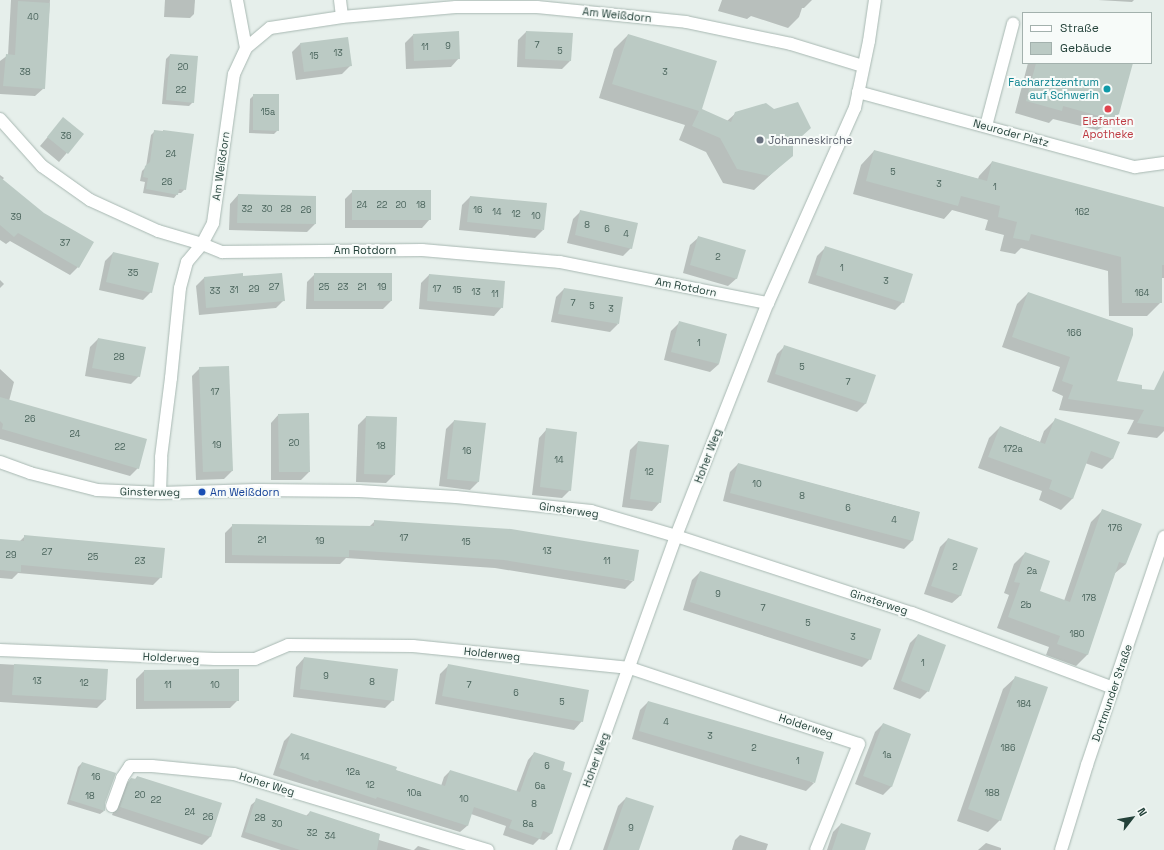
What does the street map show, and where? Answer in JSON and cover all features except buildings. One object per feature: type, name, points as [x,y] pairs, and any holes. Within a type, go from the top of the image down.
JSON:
[{"type":"street","points":[[237,0],[246,48]]},
{"type":"street","points":[[340,0],[342,17]]},
{"type":"street","name":"Hoher Weg","points":[[563,850],[630,668],[676,536],[768,304],[855,108],[863,66],[870,41],[875,0]]},
{"type":"street","name":"Am Weißdorn","points":[[160,493],[160,457],[171,378],[180,288],[187,262],[202,244],[213,223],[234,74],[246,48],[270,28],[342,17],[456,7],[537,7],[686,22],[791,44],[863,66]]},
{"type":"street","points":[[986,126],[1013,24]]},
{"type":"street","name":"Neuroder Platz","points":[[858,92],[1135,167],[1164,164]]},
{"type":"street","name":"Am Rotdorn","points":[[0,119],[42,166],[90,200],[158,231],[202,244],[222,252],[422,250],[560,262],[768,304]]},
{"type":"street","name":"Ginsterweg","points":[[0,462],[30,473],[97,490],[160,493],[310,490],[456,497],[591,511],[676,536],[912,613],[1114,688]]},
{"type":"street","name":"Dortmunder Straße","points":[[1061,850],[1087,765],[1164,537]]},
{"type":"street","name":"Holderweg","points":[[0,650],[215,660],[255,659],[288,645],[413,646],[630,668],[859,744],[816,850]]},
{"type":"street","name":"Hoher Weg","points":[[112,806],[122,778],[130,766],[152,766],[234,774],[488,850]]},
{"type":"place","name":"Facharztzentrum auf Schwerin","points":[[1107,89]]},
{"type":"place","name":"Elefanten Apotheke","points":[[1108,109]]},
{"type":"place","name":"Johanneskirche","points":[[760,140]]},
{"type":"place","name":"Am Weißdorn","points":[[202,492]]}]
